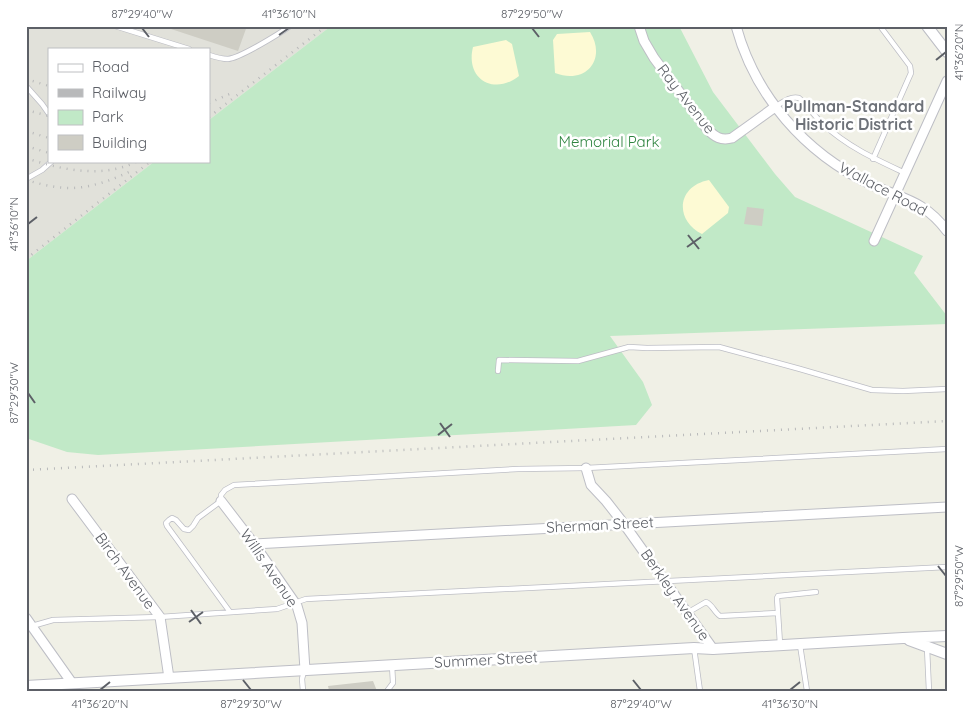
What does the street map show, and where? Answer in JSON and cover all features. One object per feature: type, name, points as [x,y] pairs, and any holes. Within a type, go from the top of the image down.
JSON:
[{"type":"street","name":"Ray Avenue","points":[[638,26],[654,58],[707,129],[717,137],[726,140],[732,138],[775,107]]},
{"type":"street","name":"Wallace Road","points":[[736,26],[749,63],[761,85],[775,107],[810,144],[829,160],[857,177],[925,208],[947,230]]},
{"type":"street","points":[[928,26],[947,52]]},
{"type":"street","points":[[874,241],[947,82]]},
{"type":"street","name":"Berkley Avenue","points":[[586,468],[591,485],[624,524],[713,649]]},
{"type":"street","name":"Birch Avenue","points":[[72,499],[160,617],[169,678]]},
{"type":"street","name":"Willis Avenue","points":[[221,501],[295,602],[302,623],[305,670]]},
{"type":"street","name":"Sherman Street","points":[[254,544],[947,507]]},
{"type":"street","points":[[29,622],[72,683]]},
{"type":"street","name":"Summer Street","points":[[26,686],[694,648],[780,646],[947,636]]},
{"type":"street","points":[[903,638],[947,654]]},
{"type":"lane","points":[[115,26],[186,48]]},
{"type":"lane","points":[[210,55],[231,58],[274,37],[290,26]]},
{"type":"lane","points":[[873,159],[911,72],[910,66],[880,26]]},
{"type":"lane","points":[[26,86],[48,113]]},
{"type":"lane","points":[[775,107],[792,97],[799,98],[814,115],[849,145],[873,159],[905,173]]},
{"type":"lane","points":[[26,179],[42,170],[51,162]]},
{"type":"lane","points":[[498,371],[499,360],[578,361],[629,347],[706,347],[718,348],[800,369],[872,390],[903,392],[947,389]]},
{"type":"lane","points":[[230,612],[166,523],[172,518],[184,529],[189,530],[198,518],[221,501],[220,498],[223,492],[234,485],[947,449]]},
{"type":"lane","points":[[29,622],[160,617],[277,609],[306,599],[947,567]]},
{"type":"lane","points":[[780,646],[778,596],[816,592]]},
{"type":"lane","points":[[687,613],[706,602],[720,616],[778,613]]},
{"type":"lane","points":[[800,644],[807,691]]},
{"type":"lane","points":[[927,647],[928,691]]},
{"type":"lane","points":[[694,648],[700,691]]},
{"type":"lane","points":[[387,691],[393,683],[392,665]]},
{"type":"lane","points":[[303,691],[302,679],[305,670]]},
{"type":"shaded area","points":[[26,26],[331,26],[210,119],[210,48],[48,48],[48,162],[154,162],[26,261]]},
{"type":"green space","name":"Memorial Park","points":[[331,26],[679,26],[713,92],[775,174],[795,197],[923,256],[914,273],[947,316],[947,324],[610,336],[643,382],[652,405],[636,425],[98,455],[67,452],[26,438],[26,261],[154,162],[210,162],[210,119]]},
{"type":"sand","points":[[590,32],[595,42],[596,51],[595,60],[590,67],[576,75],[566,76],[555,73],[553,40],[557,34]]},
{"type":"sand","points":[[506,40],[512,44],[519,76],[510,82],[500,84],[491,84],[484,81],[477,76],[473,68],[473,47]]},
{"type":"sand","points":[[709,180],[729,207],[728,213],[702,234],[693,228],[687,220],[683,212],[683,204],[685,196],[690,189],[698,183]]},
{"type":"building","points":[[168,26],[247,26],[238,51],[168,28]]},
{"type":"building","points":[[747,207],[764,209],[762,226],[744,224]]},
{"type":"building","points":[[373,681],[377,691],[329,691],[328,686]]},
{"type":"railway","points":[[210,116],[326,26]]},
{"type":"railway","points":[[26,79],[48,86]]},
{"type":"railway","points":[[210,103],[232,93]]},
{"type":"railway","points":[[26,110],[48,116]]},
{"type":"railway","points":[[26,131],[48,138]]},
{"type":"railway","points":[[26,146],[48,153]]},
{"type":"railway","points":[[26,158],[82,171],[111,170],[136,162]]},
{"type":"railway","points":[[26,259],[150,162]]},
{"type":"railway","points":[[26,180],[53,187],[78,188],[101,183],[131,171]]},
{"type":"railway","points":[[26,470],[947,421]]},
{"type":"district","name":"Pullman-Standard Historic District","points":[[854,115]]}]
